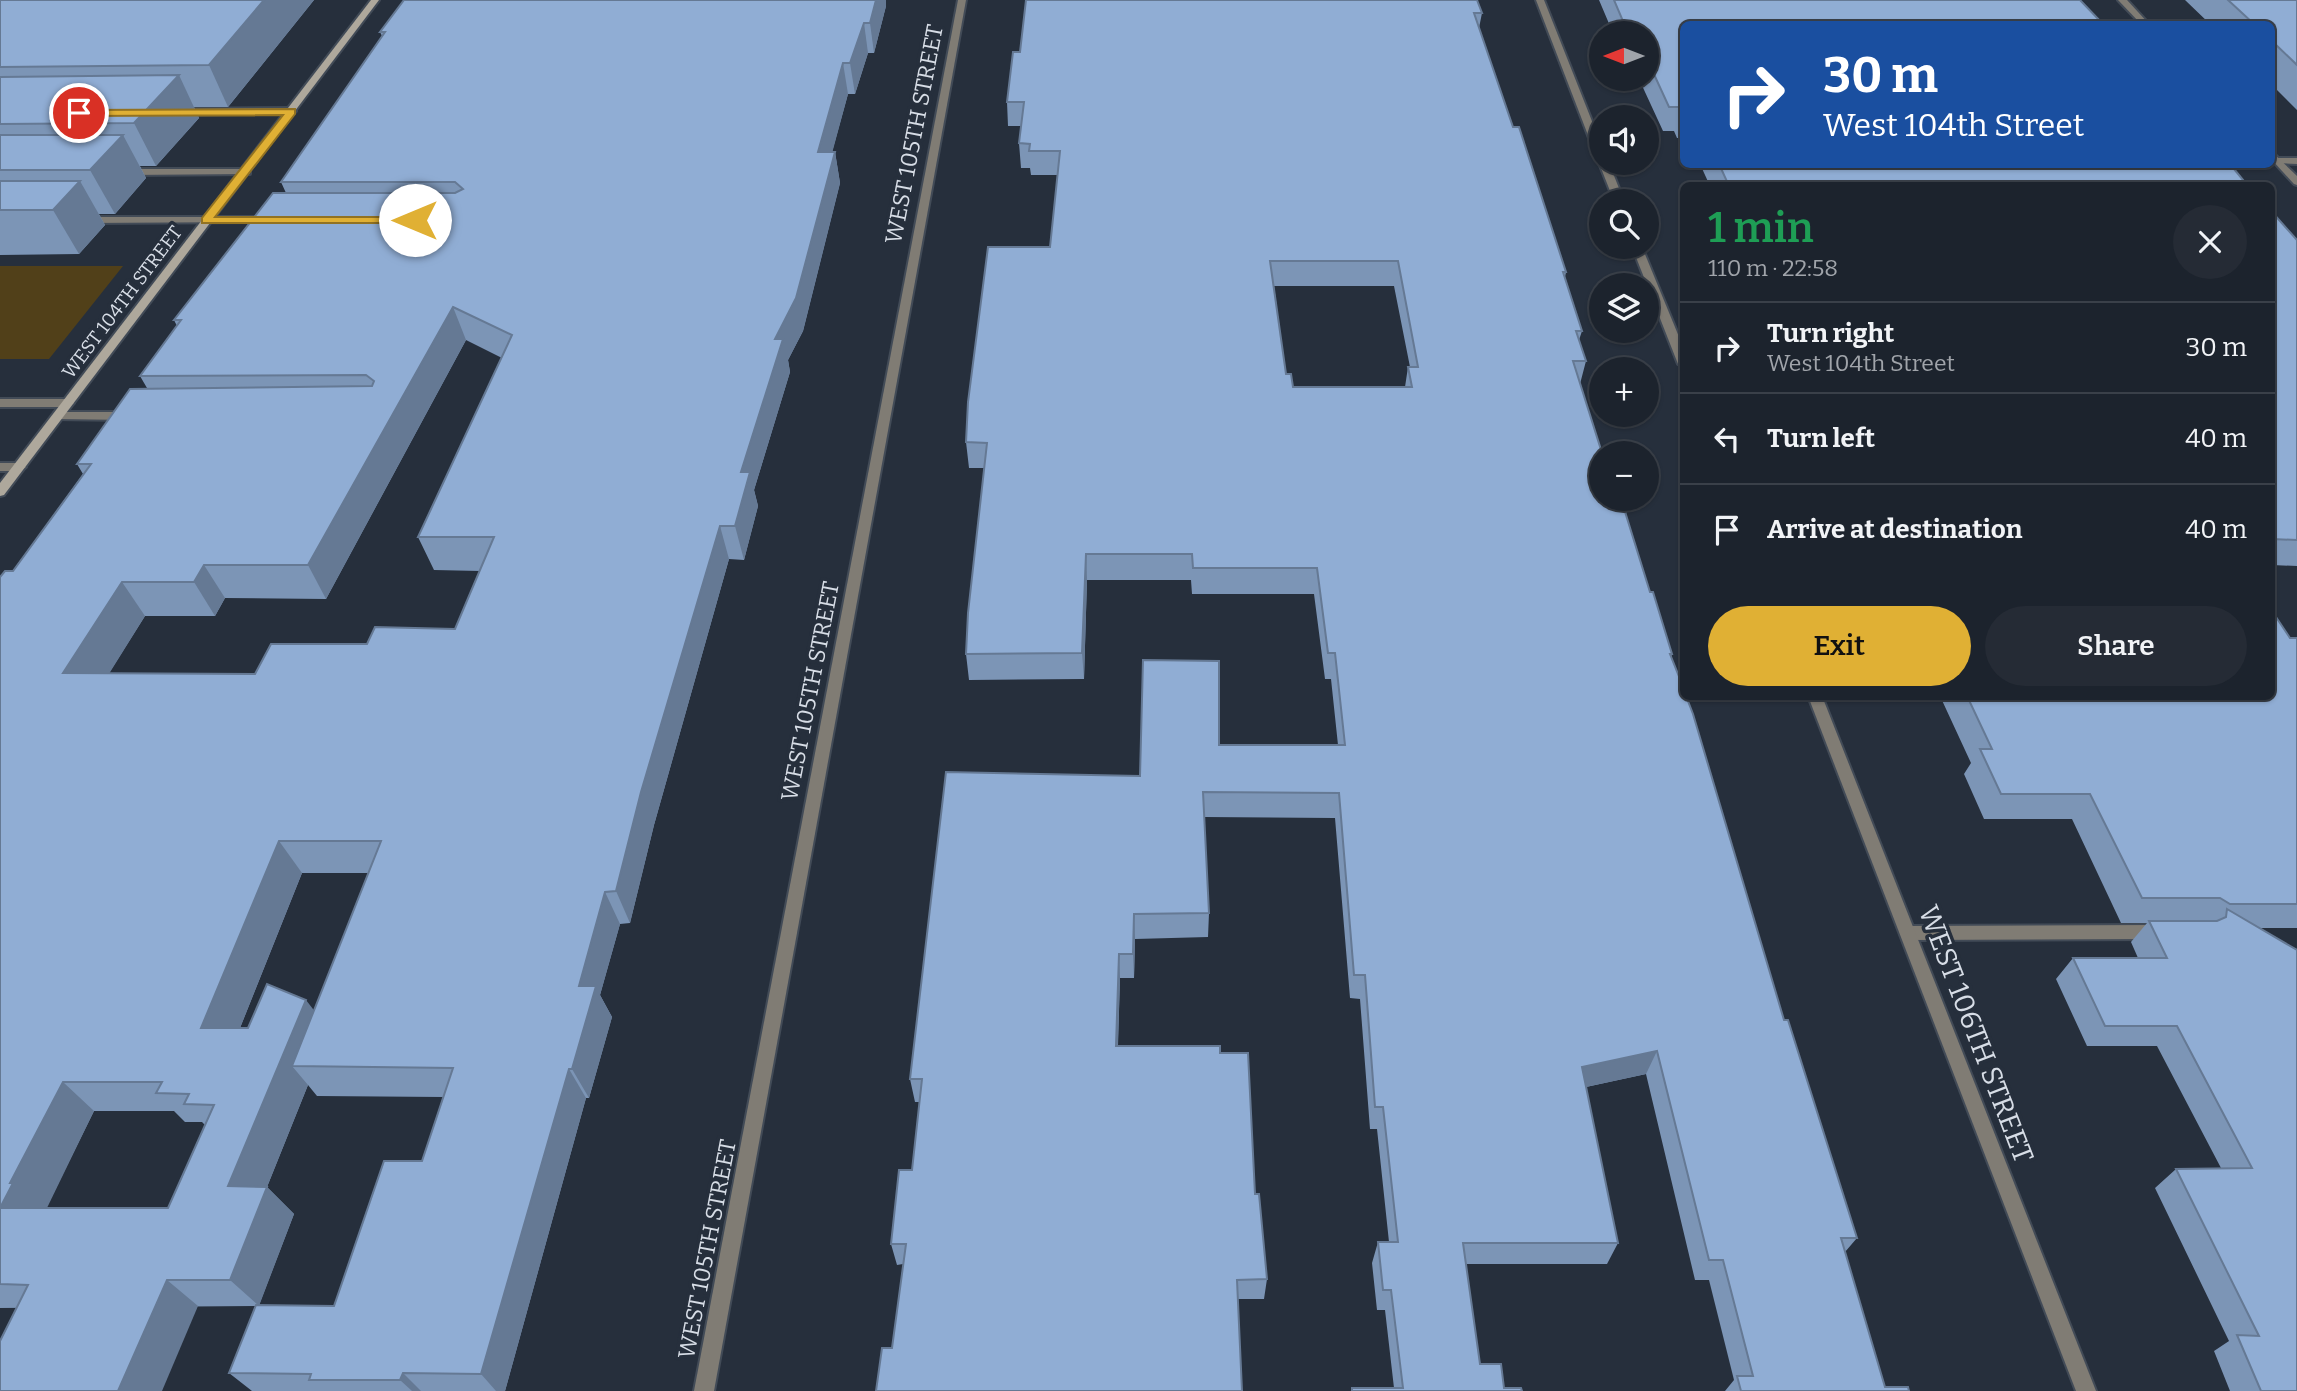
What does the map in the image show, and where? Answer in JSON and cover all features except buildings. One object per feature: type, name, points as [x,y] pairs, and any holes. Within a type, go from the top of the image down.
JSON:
[{"type":"street","name":"WEST 104TH STREET","points":[[0,492],[206,220],[247,172],[375,0]]},
{"type":"street","name":"WEST 105TH STREET","points":[[704,1391],[962,0]]},
{"type":"street","points":[[1539,0],[1589,126]]},
{"type":"street","points":[[2122,0],[2143,21]]},
{"type":"street","points":[[166,112],[291,111]]},
{"type":"street","points":[[2275,158],[2297,160]]},
{"type":"street","points":[[2275,159],[2297,182]]},
{"type":"street","points":[[110,172],[247,172]]},
{"type":"street","points":[[69,219],[275,220]]},
{"type":"street","points":[[1642,259],[1680,354]]},
{"type":"street","points":[[0,403],[68,403]]},
{"type":"street","points":[[58,416],[139,416]]},
{"type":"street","points":[[0,467],[20,467]]},
{"type":"street","name":"WEST 106TH STREET","points":[[1817,700],[2086,1391]]},
{"type":"street","points":[[1908,933],[2171,932]]},
{"type":"shaded area","points":[[0,266],[123,266],[49,359],[0,359]]},
{"type":"route","points":[[79,113],[291,111],[247,172],[206,220],[415,220]]}]
